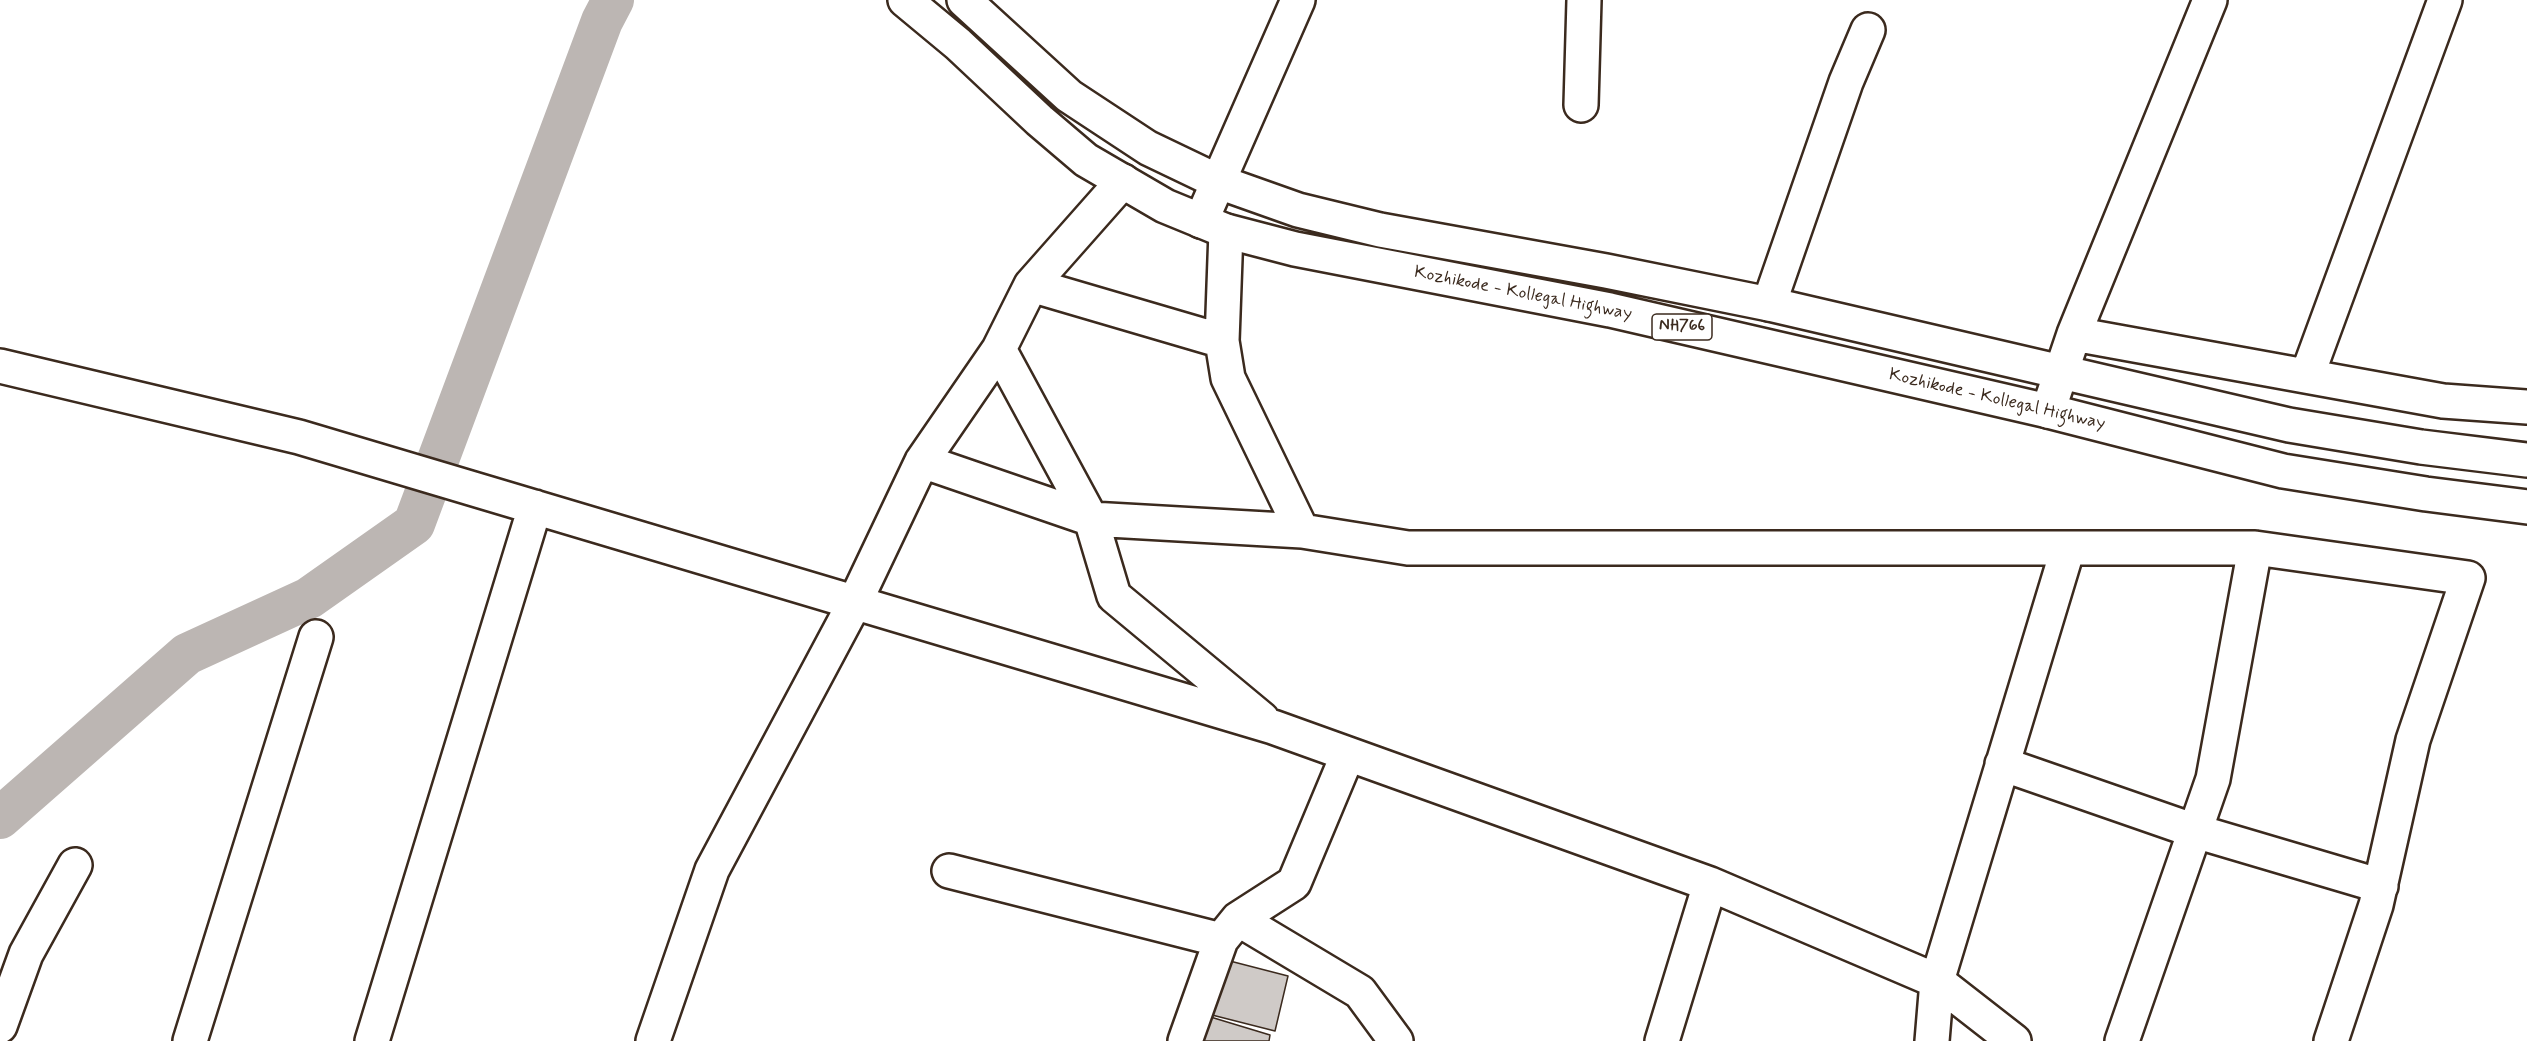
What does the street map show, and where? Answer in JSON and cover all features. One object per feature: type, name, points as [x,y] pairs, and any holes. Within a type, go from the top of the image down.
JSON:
[{"type":"main road","name":"Kozhikode - Kollegal Highway","points":[[905,0],[958,44],[1039,120],[1086,160],[1165,206],[1214,226],[1295,249],[1610,310],[2048,411],[2283,471],[2426,494],[2527,507]]},
{"type":"main road","name":"Kozhikode - Kollegal Highway","points":[[964,0],[1069,96],[1148,148],[1219,182],[1298,210],[1380,230],[1769,304],[2289,425],[2421,447],[2527,460]]},
{"type":"main road","points":[[1299,0],[1219,182],[1214,226],[1222,341],[1228,378],[1302,531]]},
{"type":"main road","points":[[1581,105],[1584,0]]},
{"type":"main road","points":[[2048,411],[2074,334],[2210,0]]},
{"type":"main road","points":[[2307,376],[2445,0]]},
{"type":"main road","points":[[1769,304],[1846,82],[1868,30]]},
{"type":"main road","points":[[653,1041],[712,870],[854,604],[922,461],[999,349],[1031,285],[1123,181]]},
{"type":"main road","points":[[1031,285],[1222,341]]},
{"type":"main road","points":[[2074,334],[2442,401],[2527,407]]},
{"type":"main road","points":[[999,349],[1091,519],[1114,596],[1273,728]]},
{"type":"main road","points":[[0,366],[348,452],[1273,728],[1710,884],[1937,981],[2014,1041]]},
{"type":"main road","points":[[922,461],[1091,519],[1302,531],[1408,548],[2255,548],[2468,578],[2413,740],[2381,886],[2331,1041]]},
{"type":"main road","points":[[372,1041],[525,504]]},
{"type":"main road","points":[[1932,1041],[1937,981],[2068,548]]},
{"type":"main road","points":[[2122,1041],[2213,779],[2255,548]]},
{"type":"main road","points":[[190,1041],[316,637]]},
{"type":"main road","points":[[1185,1041],[1229,929],[1294,883],[1348,754]]},
{"type":"main road","points":[[2002,764],[2196,831],[2381,886]]},
{"type":"main road","points":[[0,1026],[26,954],[75,865]]},
{"type":"main road","points":[[949,871],[1229,929],[1360,992],[1396,1041]]},
{"type":"main road","points":[[1662,1041],[1710,884]]},
{"type":"building","points":[[1226,960],[1288,976],[1275,1031],[1212,1015]]},
{"type":"building","points":[[1204,1015],[1270,1035],[1269,1041],[1198,1041]]},
{"type":"waterway","points":[[0,818],[187,654],[309,598],[414,524],[602,21],[613,0]]}]
